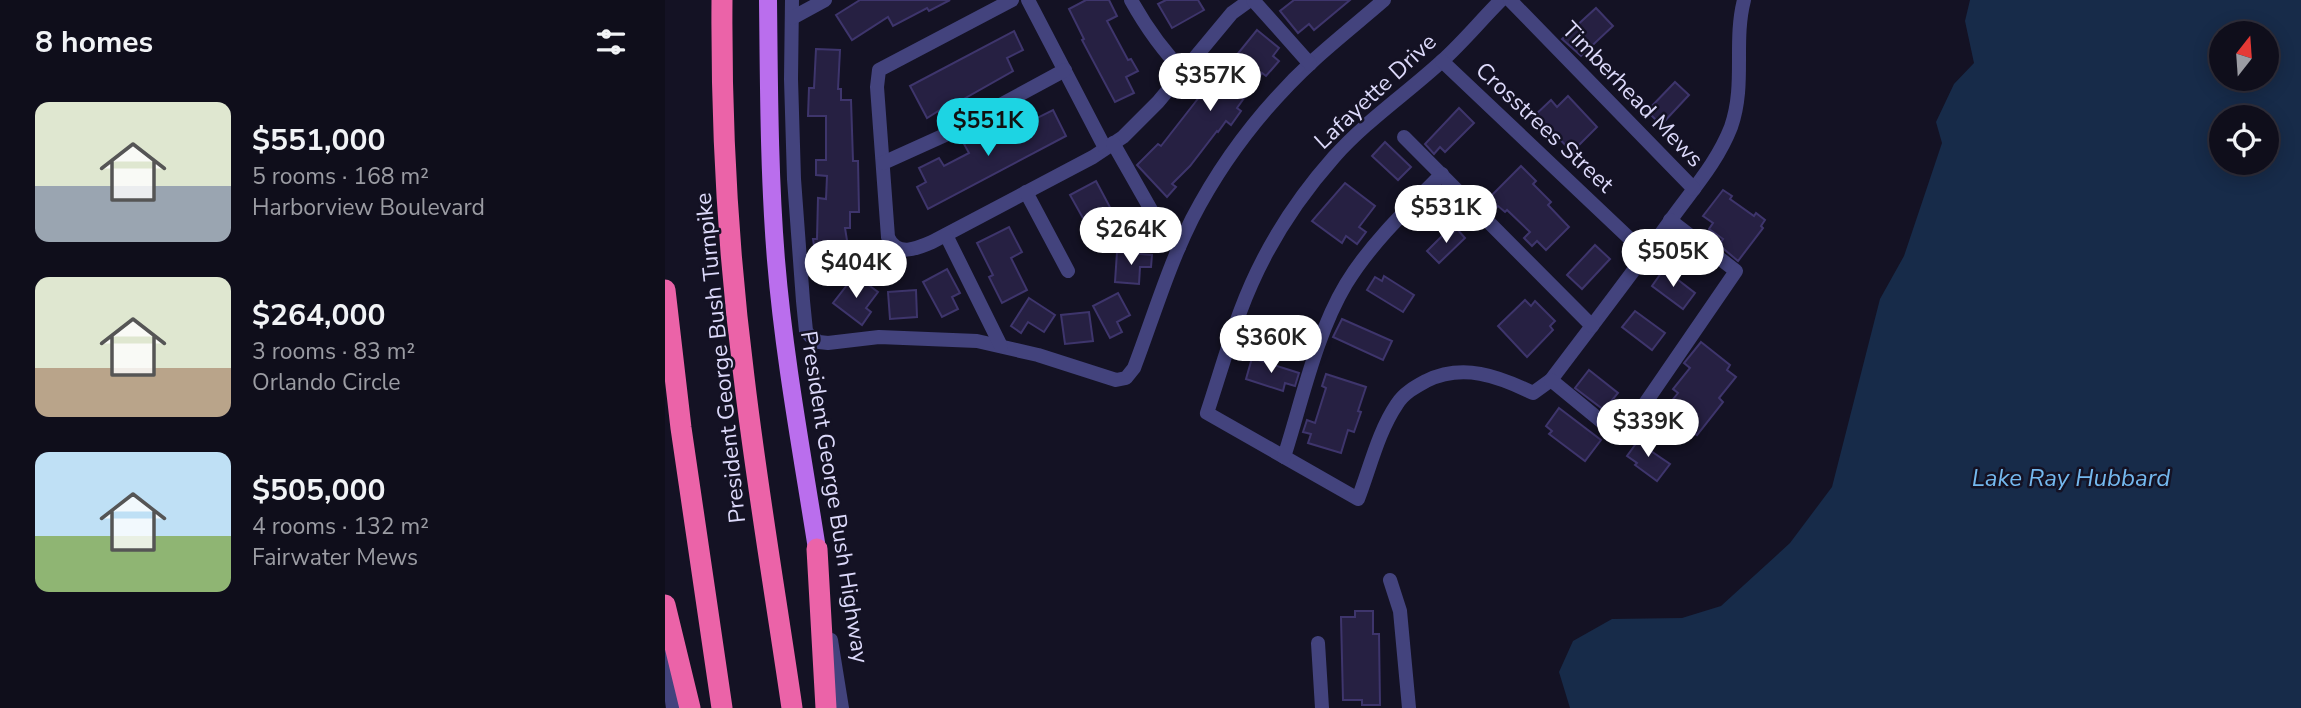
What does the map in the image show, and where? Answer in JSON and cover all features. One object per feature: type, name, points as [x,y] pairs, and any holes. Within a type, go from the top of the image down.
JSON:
[{"type":"highway","name":"President George Bush Turnpike","points":[[722,0],[724,138],[735,297],[748,410],[792,708]]},
{"type":"highway","name":"President George Bush Turnpike","points":[[665,290],[679,416],[722,708]]},
{"type":"highway","points":[[817,550],[826,708]]},
{"type":"highway","points":[[665,605],[690,708]]},
{"type":"main road","name":"President George Bush Highway","points":[[768,0],[769,107],[776,260],[791,384],[817,550]]},
{"type":"street","points":[[792,0],[794,179],[806,331],[810,336],[819,342],[879,337],[977,341],[1038,355],[1116,380],[1126,378],[1134,368],[1179,247],[1192,219],[1225,164],[1255,123],[1310,64],[1384,0]]},
{"type":"street","points":[[792,18],[825,0]]},
{"type":"street","points":[[1012,0],[879,70],[877,75],[888,237],[895,248],[904,251],[916,248],[946,235],[1093,157],[1140,122],[1245,1],[1310,64]]},
{"type":"street","points":[[1028,0],[1109,145],[1156,221],[1179,247]]},
{"type":"street","points":[[1131,0],[1157,43],[1184,72]]},
{"type":"street","name":"Lafayette Drive","points":[[1284,457],[1207,413],[1240,312],[1265,257],[1280,229],[1335,156],[1442,61],[1501,0]]},
{"type":"street","name":"Timberhead Mews","points":[[1510,0],[1694,189]]},
{"type":"street","points":[[1442,174],[1403,212],[1346,283],[1320,345],[1284,457],[1358,499],[1386,423],[1398,402],[1412,388],[1450,372],[1491,374],[1533,393],[1552,380],[1647,255],[1721,150],[1738,102],[1741,79],[1739,31],[1744,0]]},
{"type":"street","name":"Crosstrees Street","points":[[1442,61],[1647,255]]},
{"type":"street","points":[[883,163],[945,135],[1065,70]]},
{"type":"street","points":[[1404,137],[1592,326]]},
{"type":"street","points":[[1026,192],[1068,271]]},
{"type":"street","points":[[1552,380],[1601,421],[1618,424],[1633,421],[1736,271],[1670,220]]},
{"type":"street","points":[[946,235],[1001,346]]},
{"type":"street","name":"President George Bush Highway","points":[[817,550],[842,708]]},
{"type":"street","points":[[1390,580],[1399,611],[1409,708]]},
{"type":"street","points":[[1318,643],[1322,708]]},
{"type":"street","points":[[665,651],[673,708]]},
{"type":"water","name":"Lake Ray Hubbard","points":[[1970,0],[2301,0],[2301,708],[1570,708],[1559,672],[1573,641],[1612,619],[1682,618],[1721,606],[1790,543],[1832,487],[1880,299],[1904,256],[1942,143],[1936,122],[1954,84],[1974,63],[1965,21]]},
{"type":"building","points":[[860,0],[950,0],[929,11],[927,8],[893,26],[888,17],[852,40],[836,15]]},
{"type":"building","points":[[1086,0],[1109,0],[1117,16],[1107,21],[1128,60],[1131,59],[1138,71],[1126,77],[1134,93],[1115,102],[1069,9]]},
{"type":"building","points":[[1166,0],[1198,0],[1204,10],[1172,28],[1158,4]]},
{"type":"building","points":[[1294,0],[1350,0],[1314,30],[1309,24],[1298,33],[1280,11]]},
{"type":"building","points":[[1596,8],[1613,26],[1581,56],[1562,39]]},
{"type":"building","points":[[1257,30],[1279,48],[1273,56],[1279,61],[1266,76],[1262,73],[1237,108],[1241,111],[1231,125],[1226,121],[1217,131],[1172,184],[1176,187],[1167,197],[1137,165],[1158,144],[1161,146],[1229,59],[1232,61]]},
{"type":"building","points":[[1014,31],[1023,50],[1007,58],[1013,71],[955,104],[956,107],[942,115],[940,110],[927,118],[910,86]]},
{"type":"building","points":[[816,49],[840,50],[838,89],[841,89],[841,100],[851,100],[853,161],[858,161],[859,212],[850,212],[850,228],[845,228],[851,265],[831,268],[828,250],[815,252],[813,239],[817,239],[818,198],[826,199],[827,176],[816,175],[816,160],[826,160],[826,116],[808,116],[809,88],[814,88]]},
{"type":"building","points":[[1675,82],[1689,95],[1661,125],[1647,111]]},
{"type":"building","points":[[1568,96],[1597,127],[1572,152],[1551,130],[1546,134],[1532,118],[1551,100],[1557,107]]},
{"type":"building","points":[[1459,108],[1474,123],[1445,152],[1440,147],[1434,154],[1425,144]]},
{"type":"building","points":[[1053,110],[1066,136],[928,209],[917,187],[926,182],[919,168],[939,158],[944,166],[969,153],[964,144],[977,137],[979,141],[1012,123],[1015,129]]},
{"type":"building","points":[[1385,142],[1411,167],[1398,180],[1372,156]]},
{"type":"building","points":[[1521,166],[1536,181],[1533,184],[1551,202],[1548,205],[1569,227],[1546,250],[1537,241],[1532,246],[1524,238],[1530,232],[1507,210],[1505,212],[1498,206],[1492,212],[1484,203]]},
{"type":"building","points":[[1096,181],[1113,213],[1119,210],[1132,234],[1111,245],[1096,214],[1084,220],[1070,195]]},
{"type":"building","points":[[1345,183],[1375,206],[1359,227],[1366,232],[1357,244],[1346,236],[1342,243],[1312,221]]},
{"type":"building","points":[[1723,190],[1732,196],[1730,199],[1754,216],[1756,213],[1765,220],[1761,226],[1763,228],[1738,261],[1719,245],[1723,239],[1709,229],[1713,223],[1703,216]]},
{"type":"building","points":[[1009,227],[1022,252],[1011,258],[1027,290],[1002,303],[989,277],[993,275],[977,243]]},
{"type":"building","points":[[1457,229],[1465,238],[1439,263],[1427,251],[1447,231],[1451,235]]},
{"type":"building","points":[[1595,245],[1610,259],[1582,289],[1567,275]]},
{"type":"building","points":[[1117,252],[1152,255],[1151,267],[1140,267],[1139,284],[1115,282]]},
{"type":"building","points":[[947,269],[960,293],[952,297],[958,309],[942,317],[923,282]]},
{"type":"building","points":[[1664,269],[1695,293],[1683,309],[1652,286]]},
{"type":"building","points":[[855,275],[878,292],[866,308],[871,312],[862,325],[833,303]]},
{"type":"building","points":[[1384,276],[1414,295],[1403,312],[1367,290],[1375,277],[1382,281]]},
{"type":"building","points":[[916,290],[917,317],[890,319],[888,292]]},
{"type":"building","points":[[1118,293],[1130,315],[1117,322],[1122,332],[1110,338],[1093,306]]},
{"type":"building","points":[[1029,298],[1055,315],[1044,332],[1028,322],[1021,333],[1011,326]]},
{"type":"building","points":[[1525,300],[1531,306],[1535,301],[1555,321],[1550,326],[1553,330],[1527,357],[1498,326]]},
{"type":"building","points":[[1635,311],[1665,333],[1652,350],[1622,327]]},
{"type":"building","points":[[1089,312],[1093,341],[1065,344],[1061,315]]},
{"type":"building","points":[[1342,319],[1392,341],[1383,360],[1333,337]]},
{"type":"building","points":[[1701,342],[1730,365],[1727,370],[1736,377],[1719,398],[1723,402],[1697,435],[1671,416],[1677,408],[1670,403],[1678,393],[1673,389],[1690,368],[1684,363]]},
{"type":"building","points":[[1252,358],[1299,373],[1295,386],[1285,383],[1283,391],[1246,379]]},
{"type":"building","points":[[1589,370],[1618,393],[1604,410],[1575,388]]},
{"type":"building","points":[[1326,374],[1366,387],[1354,432],[1348,430],[1341,453],[1308,443],[1311,434],[1303,432],[1307,420],[1315,423],[1326,388],[1322,386]]},
{"type":"building","points":[[1559,408],[1601,440],[1585,461],[1549,434],[1552,431],[1546,426]]},
{"type":"building","points":[[1643,434],[1653,442],[1648,449],[1670,464],[1657,481],[1627,456]]},
{"type":"building","points":[[1355,611],[1373,611],[1373,634],[1379,634],[1380,705],[1362,705],[1362,700],[1343,700],[1341,617],[1355,617]]}]
